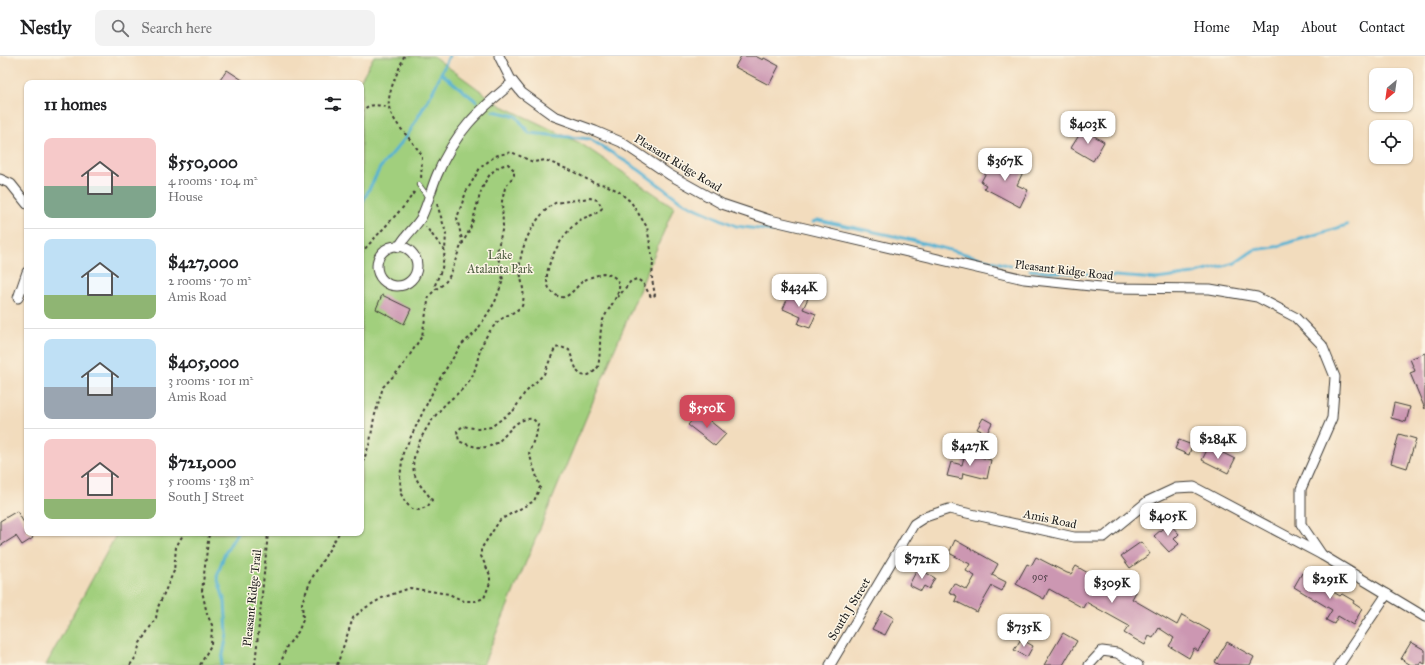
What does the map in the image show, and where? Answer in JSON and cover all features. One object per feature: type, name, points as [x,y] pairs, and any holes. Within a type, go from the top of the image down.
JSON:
[{"type":"street","name":"Pleasant Ridge Road","points":[[499,56],[513,82],[522,93],[554,116],[596,131],[621,142],[670,175],[722,204],[770,220],[1024,279],[1110,288],[1210,289],[1257,297],[1294,317],[1322,345],[1335,377],[1332,418],[1301,489],[1301,524],[1322,555],[1425,617]]},
{"type":"street","points":[[398,247],[404,237],[420,220],[431,195],[436,176],[454,140],[474,115],[513,82]]},
{"type":"street","points":[[0,179],[11,184],[24,200]]},
{"type":"street","points":[[392,247],[398,247],[411,252],[415,257],[416,270],[410,281],[398,286],[386,282],[378,272],[378,266],[382,254],[392,247]]},
{"type":"street","points":[[18,298],[24,281]]},
{"type":"street","name":"Amis Road","points":[[935,512],[949,509],[1074,537],[1104,537],[1148,501],[1176,488],[1194,488],[1322,555]]},
{"type":"street","name":"South J Street","points":[[830,665],[914,524],[925,516],[935,512]]},
{"type":"street","points":[[1339,665],[1387,594]]},
{"type":"street","points":[[1089,665],[1102,651],[1116,653],[1138,665]]},
{"type":"lane","points":[[419,185],[431,195]]},
{"type":"path","points":[[364,250],[406,204],[422,178],[422,156],[397,123],[390,108],[391,94],[404,56]]},
{"type":"path","points":[[364,109],[376,104],[390,108]]},
{"type":"path","points":[[337,665],[353,618],[365,608],[382,598],[410,588],[449,594],[464,601],[476,602],[484,598],[489,587],[490,575],[482,556],[481,548],[500,520],[534,501],[540,487],[529,453],[538,431],[538,424],[533,419],[528,418],[511,426],[497,443],[488,447],[459,440],[457,431],[463,426],[478,429],[491,427],[514,410],[524,394],[544,374],[555,348],[561,346],[569,350],[577,370],[581,374],[590,375],[598,367],[604,315],[616,299],[631,281],[637,279],[643,283],[651,297],[655,295],[652,279],[653,261],[648,227],[631,202],[618,191],[606,185],[594,183],[574,172],[546,160],[533,162],[511,152],[501,153],[485,162],[466,192],[457,218],[463,244]]},
{"type":"path","points":[[364,459],[370,442],[374,418],[383,387],[402,367],[422,336],[429,296],[436,289],[447,282],[472,224],[478,200],[485,184],[498,167],[508,164],[514,170],[514,175],[505,188],[502,201],[503,226],[497,252],[503,280],[495,302],[485,320],[476,332],[462,344],[437,383],[403,453],[400,478],[401,494],[405,502],[412,509],[419,510],[428,506],[432,500],[421,489],[414,472],[415,455],[429,423],[441,408],[459,394],[470,380],[482,344],[488,335],[500,320],[522,306],[524,295],[520,265],[524,246],[532,229],[542,214],[550,206],[555,203],[590,198],[598,200],[602,208],[597,213],[576,222],[565,235],[548,267],[548,284],[550,290],[560,297],[565,297],[590,278],[603,273],[614,278],[618,283],[619,289],[616,299]]},
{"type":"path","points":[[422,178],[431,195],[446,233],[442,268],[435,285],[436,289]]},
{"type":"path","points":[[420,220],[445,251]]},
{"type":"path","points":[[130,665],[136,657],[140,643],[156,618],[165,588],[174,571],[176,547],[182,536]]},
{"type":"path","points":[[200,665],[211,645],[212,625],[207,614],[202,591],[209,536]]},
{"type":"path","name":"Pleasant Ridge Trail","points":[[255,665],[268,536]]},
{"type":"path","points":[[280,665],[287,646],[298,632],[303,620],[302,602],[312,578],[338,536]]},
{"type":"green space","name":"Lake Atalanta Park","points":[[374,56],[433,56],[500,105],[580,143],[674,207],[483,665],[46,665],[115,536],[364,536],[364,80],[361,80]]},
{"type":"building","points":[[741,56],[755,56],[763,60],[764,58],[779,66],[769,85],[735,67]]},
{"type":"building","points":[[227,70],[242,80],[220,80]]},
{"type":"building","points":[[1083,129],[1104,142],[1093,161],[1071,148]]},
{"type":"building","points":[[994,157],[1023,172],[1017,185],[1028,190],[1020,207],[984,188],[986,185],[981,182]]},
{"type":"building","points":[[792,288],[809,296],[803,309],[816,314],[810,328],[798,324],[801,317],[783,309]]},
{"type":"building","points":[[382,295],[411,309],[404,324],[376,309]]},
{"type":"building","points":[[1425,353],[1425,409],[1410,373],[1415,371],[1410,359]]},
{"type":"building","points":[[1394,403],[1410,407],[1406,422],[1391,418]]},
{"type":"building","points":[[699,412],[726,434],[715,446],[688,425]]},
{"type":"building","points":[[983,418],[992,423],[987,433],[977,429]]},
{"type":"building","points":[[1399,434],[1416,439],[1407,468],[1391,463]]},
{"type":"building","points":[[1179,440],[1192,445],[1189,455],[1175,449]]},
{"type":"building","points":[[1209,446],[1235,459],[1228,473],[1202,460]]},
{"type":"building","points":[[965,453],[991,460],[987,479],[963,473],[962,479],[947,476],[951,462],[962,465]]},
{"type":"building","points":[[17,511],[24,523],[24,536],[32,536],[33,538],[22,545],[16,536],[0,546],[0,521]]},
{"type":"building","points":[[1169,523],[1179,534],[1174,539],[1179,544],[1169,552],[1154,536]]},
{"type":"building","points":[[955,540],[998,564],[992,575],[1006,582],[1002,591],[992,586],[977,612],[955,601],[957,596],[949,592],[954,583],[967,590],[975,576],[966,571],[970,564],[949,553]]},
{"type":"building","points":[[1141,542],[1150,554],[1130,568],[1121,556]]},
{"type":"building","points":[[1036,557],[1071,574],[1076,566],[1105,583],[1109,576],[1136,592],[1132,599],[1177,625],[1182,615],[1210,631],[1198,651],[1194,648],[1189,658],[1169,646],[1174,638],[1159,628],[1153,638],[1149,636],[1145,645],[1124,633],[1129,626],[1086,602],[1083,608],[1049,589],[1044,599],[1016,584],[1027,564],[1031,566]]},
{"type":"building","points":[[918,568],[935,578],[929,589],[924,586],[921,591],[909,585]]},
{"type":"building","points":[[1302,573],[1340,596],[1342,594],[1354,601],[1353,603],[1362,609],[1353,625],[1338,616],[1334,624],[1326,620],[1332,610],[1294,587]]},
{"type":"building","points":[[882,611],[894,618],[885,635],[872,629]]},
{"type":"building","points":[[1063,633],[1077,641],[1063,665],[1044,665]]},
{"type":"building","points":[[1021,639],[1033,646],[1027,657],[1014,650]]},
{"type":"building","points":[[1227,642],[1254,657],[1250,665],[1220,665],[1215,662]]},
{"type":"building","points":[[1411,642],[1425,650],[1425,664],[1421,662],[1419,665],[1411,665],[1401,659]]},
{"type":"waterway","points":[[364,199],[380,168],[407,136],[433,91],[449,56]]},
{"type":"waterway","points":[[441,73],[476,101]]},
{"type":"waterway","points":[[493,111],[516,116],[529,133],[590,139],[639,170],[682,202],[736,226],[787,233],[790,232]]},
{"type":"waterway","points":[[813,222],[818,220],[908,239],[1011,266]]},
{"type":"waterway","points":[[1030,270],[1157,279],[1193,274],[1235,263],[1254,250],[1275,247],[1347,225]]},
{"type":"waterway","points":[[221,665],[227,634],[225,602],[217,577],[224,555],[235,536]]}]
